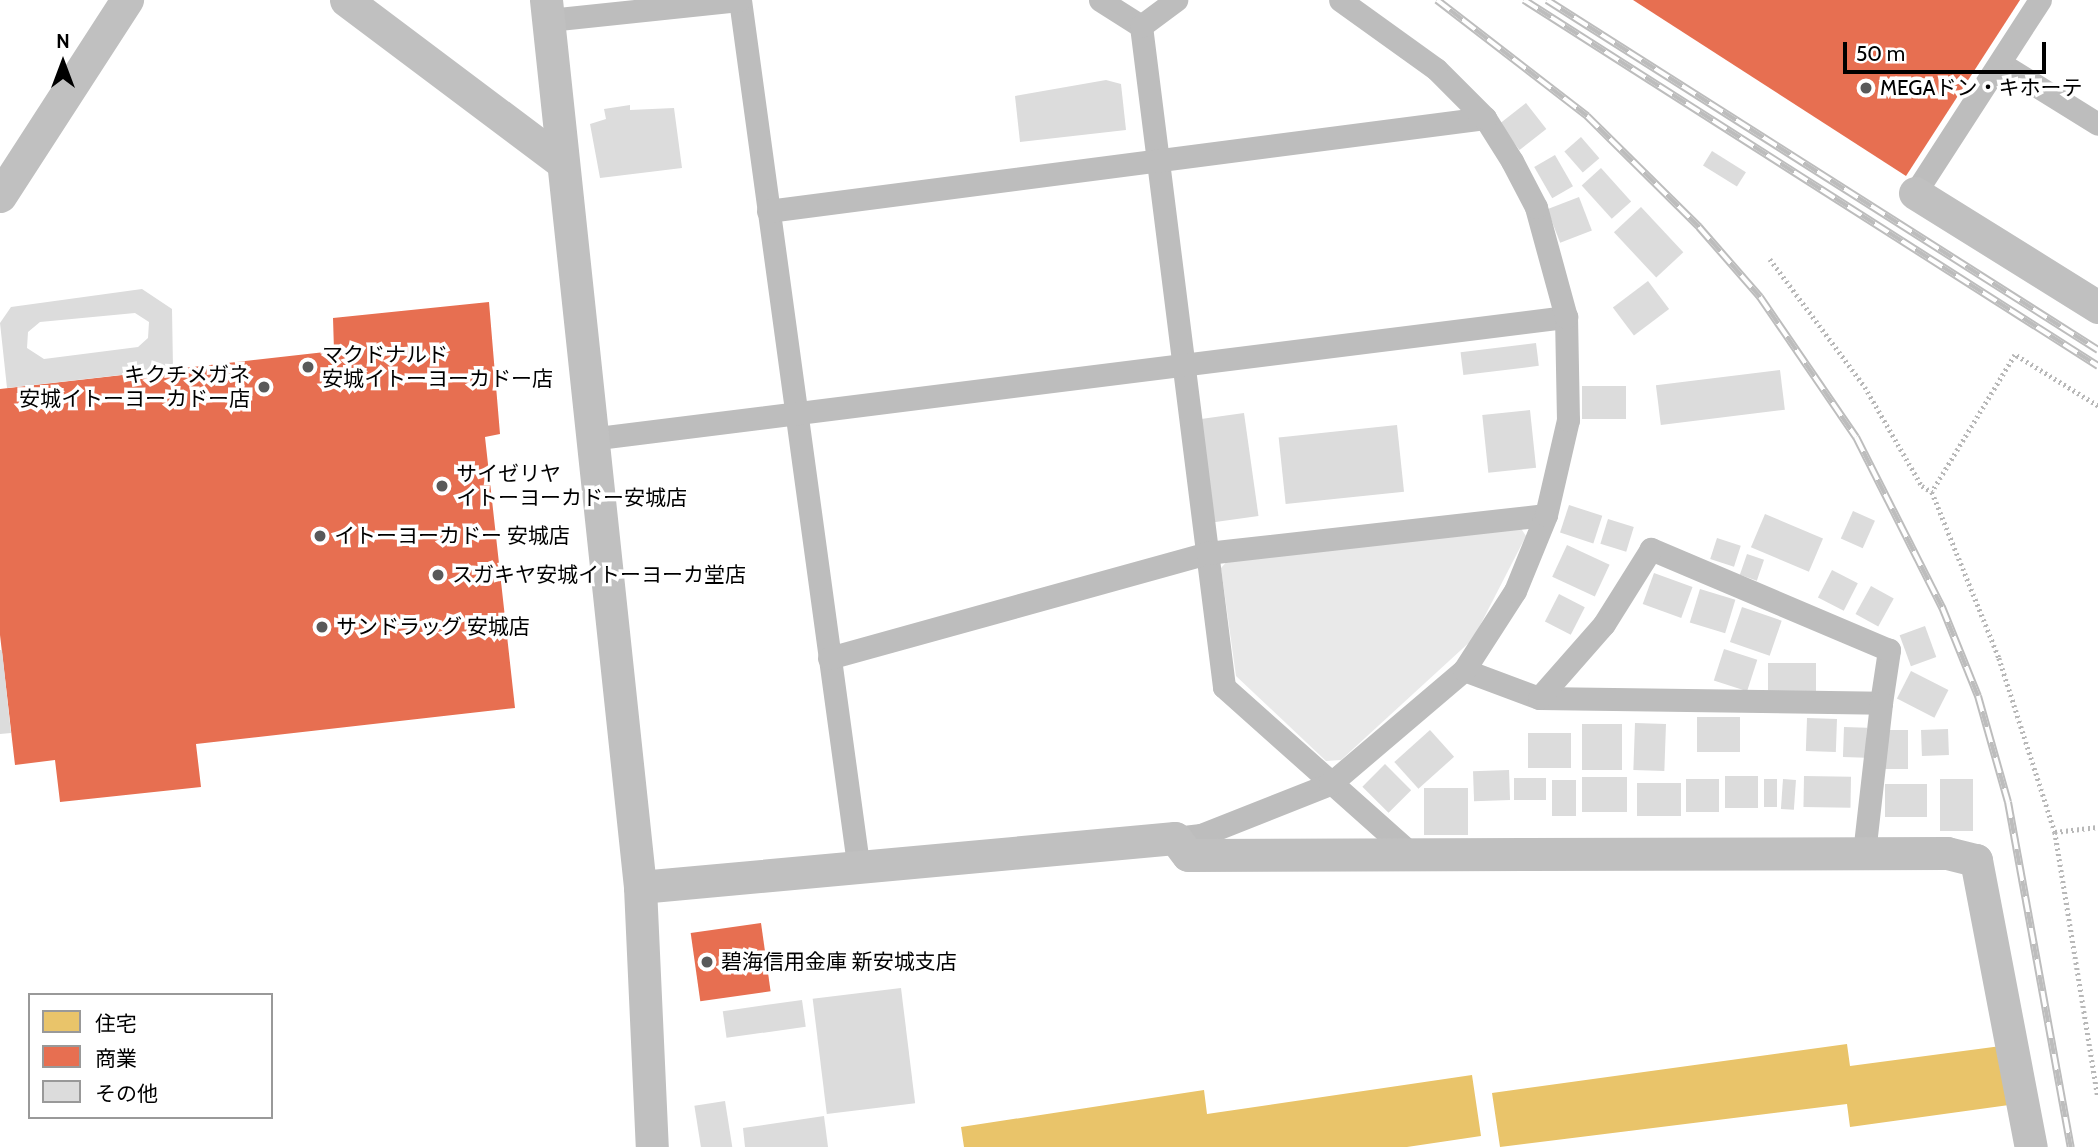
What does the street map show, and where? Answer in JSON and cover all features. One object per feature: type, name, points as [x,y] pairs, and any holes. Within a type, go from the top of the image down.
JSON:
[{"type":"street","points":[[0,197],[127,0]]},
{"type":"street","points":[[346,0],[559,160]]},
{"type":"street","points":[[652,1147],[640,887],[559,160],[548,10],[739,0],[858,864]]},
{"type":"street","points":[[1100,0],[1141,26]]},
{"type":"street","points":[[1141,26],[1176,0]]},
{"type":"street","points":[[640,887],[858,864],[1201,835],[1330,785],[1464,670],[1515,591],[1546,515],[1568,420],[1566,317],[1536,206],[1485,118],[1436,68],[1340,0]]},
{"type":"street","points":[[2040,0],[1915,192],[2098,307]]},
{"type":"street","points":[[1141,26],[1224,687],[1330,785],[1408,851]]},
{"type":"street","points":[[2000,63],[2098,124]]},
{"type":"street","points":[[768,211],[1485,118]]},
{"type":"street","points":[[590,439],[1566,317]]},
{"type":"street","points":[[830,658],[1207,553],[1546,515]]},
{"type":"street","points":[[1539,698],[1604,624],[1651,548],[1889,650],[1864,853]]},
{"type":"street","points":[[1464,670],[1539,698],[1881,703]]},
{"type":"street","points":[[1175,838],[1188,855],[1408,851],[1947,853],[1976,860],[2031,1147]]},
{"type":"path","points":[[1770,259],[1865,387],[1922,486],[1932,492],[1999,658],[2055,832],[2098,1097]]},
{"type":"path","points":[[1932,492],[2015,355],[2098,406]]},
{"type":"path","points":[[2055,832],[2098,827]]},
{"type":"shaded area","points":[[1518,524],[1526,536],[1473,639],[1341,760],[1326,761],[1236,676],[1221,568],[1232,556]]},
{"type":"building: 住宅","points":[[1847,1044],[1850,1066],[2001,1046],[2009,1105],[1850,1127],[1847,1104],[1500,1147],[1492,1093]]},
{"type":"building: 住宅","points":[[1472,1075],[1481,1136],[1407,1147],[964,1147],[961,1127],[1204,1090],[1207,1114]]},
{"type":"building: 商業","name":"MEGAドン・キホーテ","points":[[1633,0],[2020,0],[1906,176]]},
{"type":"building: 商業","points":[[489,302],[500,434],[485,437],[515,708],[196,744],[201,787],[60,802],[55,760],[15,765],[0,635],[0,389],[334,351],[333,318]]},
{"type":"building: 商業","points":[[761,923],[771,991],[700,1001],[691,933]]},
{"type":"building: その他","points":[[1106,80],[1121,84],[1126,130],[1020,142],[1015,96]]},
{"type":"building: その他","points":[[1526,103],[1546,129],[1520,150],[1499,124]]},
{"type":"building: その他","points":[[630,105],[630,110],[674,108],[682,168],[600,178],[590,124],[606,119],[604,109]]},
{"type":"building: その他","points":[[1581,137],[1599,158],[1583,173],[1564,151]]},
{"type":"building: その他","points":[[1712,151],[1746,172],[1737,187],[1703,165]]},
{"type":"building: その他","points":[[1555,155],[1573,186],[1552,198],[1534,167]]},
{"type":"building: その他","points":[[1601,168],[1631,201],[1612,219],[1582,185]]},
{"type":"building: その他","points":[[1579,197],[1592,231],[1560,243],[1547,209]]},
{"type":"building: その他","points":[[1641,207],[1683,252],[1656,278],[1614,232]]},
{"type":"building: その他","points":[[1648,281],[1669,309],[1634,335],[1613,307]]},
{"type":"building: その他","points":[[142,289],[172,309],[173,369],[7,388],[0,323],[11,307]],"holes":[[[135,313],[149,322],[148,338],[138,347],[44,359],[27,348],[28,332],[40,322]]]},
{"type":"building: その他","points":[[1536,343],[1539,366],[1463,375],[1461,352]]},
{"type":"building: その他","points":[[1780,370],[1785,410],[1661,425],[1656,385]]},
{"type":"building: その他","points":[[1582,386],[1626,386],[1626,419],[1582,419]]},
{"type":"building: その他","points":[[1530,410],[1536,468],[1488,473],[1482,415]]},
{"type":"building: その他","points":[[1244,413],[1258,516],[1212,523],[1197,420]]},
{"type":"building: その他","points":[[1397,425],[1404,492],[1286,504],[1279,437]]},
{"type":"building: その他","points":[[1569,505],[1602,516],[1593,543],[1560,533]]},
{"type":"building: その他","points":[[1853,511],[1875,521],[1863,548],[1841,538]]},
{"type":"building: その他","points":[[1765,514],[1823,539],[1809,572],[1751,547]]},
{"type":"building: その他","points":[[1608,519],[1634,527],[1626,552],[1600,544]]},
{"type":"building: その他","points":[[1717,538],[1741,546],[1734,567],[1710,559]]},
{"type":"building: その他","points":[[1567,545],[1610,565],[1595,597],[1552,577]]},
{"type":"building: その他","points":[[1747,554],[1764,560],[1757,581],[1740,575]]},
{"type":"building: その他","points":[[1832,570],[1858,583],[1844,611],[1818,598]]},
{"type":"building: その他","points":[[1654,573],[1693,587],[1681,618],[1643,604]]},
{"type":"building: その他","points":[[1871,586],[1894,599],[1878,627],[1855,614]]},
{"type":"building: その他","points":[[1700,589],[1735,600],[1725,633],[1690,622]]},
{"type":"building: その他","points":[[1559,594],[1585,607],[1571,635],[1545,622]]},
{"type":"building: その他","points":[[1742,607],[1782,621],[1770,656],[1730,642]]},
{"type":"building: その他","points":[[1925,626],[1936,657],[1911,666],[1900,635]]},
{"type":"building: その他","points":[[1724,649],[1757,660],[1747,691],[1714,680]]},
{"type":"building: その他","points":[[0,650],[11,733],[0,734]]},
{"type":"building: その他","points":[[1768,663],[1816,663],[1816,693],[1768,693]]},
{"type":"building: その他","points":[[1911,671],[1948,690],[1934,718],[1897,699]]},
{"type":"building: その他","points":[[1697,717],[1740,717],[1740,752],[1697,752]]},
{"type":"building: その他","points":[[1807,718],[1837,719],[1836,752],[1806,751]]},
{"type":"building: その他","points":[[1635,723],[1666,724],[1664,771],[1633,770]]},
{"type":"building: その他","points":[[1582,724],[1622,724],[1622,770],[1582,770]]},
{"type":"building: その他","points":[[1844,727],[1867,728],[1866,758],[1843,757]]},
{"type":"building: その他","points":[[1948,729],[1949,755],[1922,756],[1921,730]]},
{"type":"building: その他","points":[[1430,730],[1454,757],[1418,789],[1394,762]]},
{"type":"building: その他","points":[[1884,730],[1908,730],[1908,769],[1884,769]]},
{"type":"building: その他","points":[[1528,733],[1571,733],[1571,768],[1528,768]]},
{"type":"building: その他","points":[[1385,764],[1411,790],[1389,813],[1362,787]]},
{"type":"building: その他","points":[[1509,770],[1510,800],[1474,801],[1473,771]]},
{"type":"building: その他","points":[[1725,776],[1758,776],[1758,808],[1725,808]]},
{"type":"building: その他","points":[[1804,776],[1851,777],[1850,808],[1803,807]]},
{"type":"building: その他","points":[[1582,777],[1627,777],[1627,812],[1582,812]]},
{"type":"building: その他","points":[[1514,778],[1546,778],[1546,800],[1514,800]]},
{"type":"building: その他","points":[[1686,779],[1719,779],[1719,812],[1686,812]]},
{"type":"building: その他","points":[[1764,779],[1777,779],[1777,807],[1764,807]]},
{"type":"building: その他","points":[[1783,779],[1796,780],[1794,810],[1781,809]]},
{"type":"building: その他","points":[[1940,779],[1973,779],[1973,831],[1940,831]]},
{"type":"building: その他","points":[[1552,780],[1576,780],[1576,816],[1552,816]]},
{"type":"building: その他","points":[[1637,783],[1681,783],[1681,816],[1637,816]]},
{"type":"building: その他","points":[[1885,784],[1927,784],[1927,817],[1885,817]]},
{"type":"building: その他","points":[[1424,788],[1468,788],[1468,835],[1424,835]]},
{"type":"building: その他","points":[[901,988],[915,1103],[827,1114],[813,999]]},
{"type":"building: その他","points":[[802,1000],[806,1027],[727,1038],[723,1011]]},
{"type":"building: その他","points":[[725,1101],[732,1147],[701,1147],[694,1106]]},
{"type":"building: その他","points":[[824,1116],[828,1147],[745,1147],[743,1128]]},
{"type":"railway","points":[[1437,0],[1587,116],[1699,227],[1760,297],[1856,437],[1942,607],[1978,696],[2008,802],[2071,1147]]},
{"type":"railway","points":[[1524,0],[2098,366]]},
{"type":"railway","points":[[1547,0],[2098,350]]},
{"type":"place","name":"MEGAドン・キホーテ","points":[[1866,88]]},
{"type":"place","name":"マクドナルド 安城イトーヨーカドー店","points":[[308,367]]},
{"type":"place","name":"キクチメガネ 安城イトーヨーカドー店","points":[[264,387]]},
{"type":"place","name":"サイゼリヤ イトーヨーカドー安城店","points":[[442,486]]},
{"type":"place","name":"イトーヨーカドー 安城店","points":[[320,536]]},
{"type":"place","name":"スガキヤ安城イトーヨーカ堂店","points":[[438,575]]},
{"type":"place","name":"サンドラッグ 安城店","points":[[322,627]]},
{"type":"place","name":"碧海信用金庫 新安城支店","points":[[707,962]]}]
